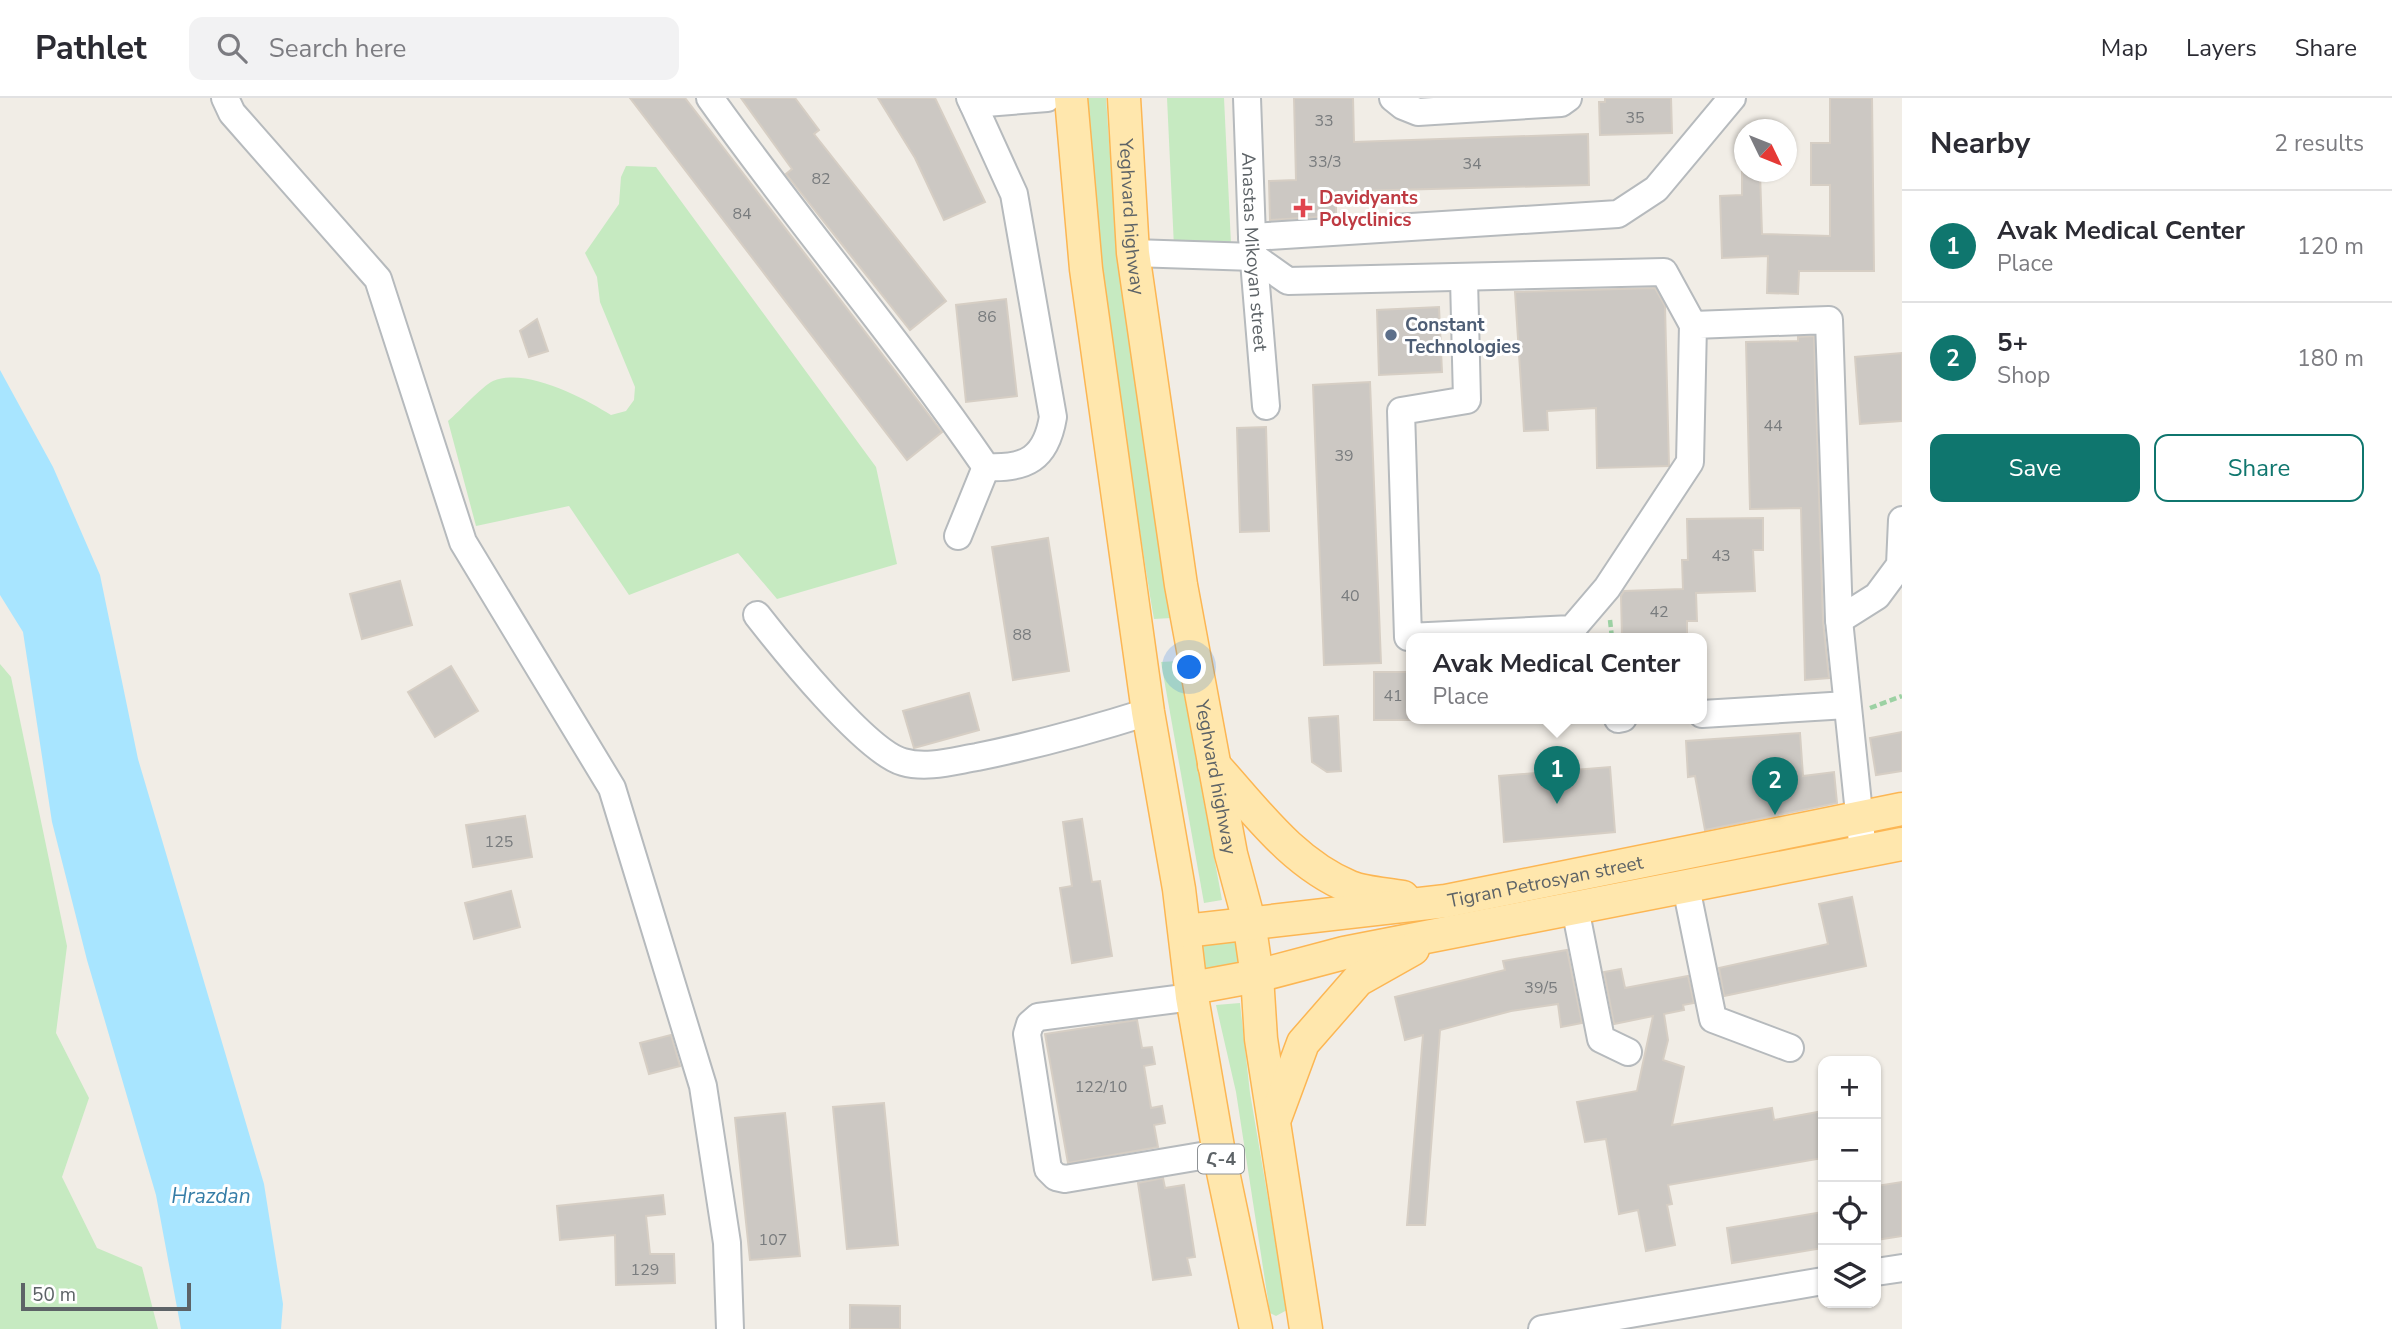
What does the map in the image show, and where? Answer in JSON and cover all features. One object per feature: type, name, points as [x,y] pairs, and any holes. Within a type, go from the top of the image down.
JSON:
[{"type":"main road","points":[[1070,98],[1086,269],[1148,712],[1185,931],[1192,993]]},
{"type":"main road","name":"Yeghvard highway","points":[[1124,98],[1133,253],[1191,642],[1231,854],[1249,921],[1257,976],[1261,1039],[1307,1329]]},
{"type":"main road","points":[[1139,647],[1191,642]]},
{"type":"main road","points":[[1213,764],[1290,849],[1317,870],[1352,888],[1446,901]]},
{"type":"main road","name":"Tigran Petrosyan street","points":[[1185,931],[1249,921],[1333,915],[1446,901],[1902,810]]},
{"type":"main road","name":"Tigran Petrosyan street","points":[[1192,993],[1344,953],[1902,844]]},
{"type":"main road","points":[[1275,1117],[1303,1043],[1358,980],[1405,953],[1454,932]]},
{"type":"main road","name":"Հ-4","points":[[1192,993],[1219,1153],[1256,1329]]},
{"type":"street","points":[[225,98],[232,113],[378,279],[464,542],[612,788],[703,1086],[727,1243],[730,1329]]},
{"type":"street","points":[[710,98],[764,173],[937,396],[986,467]]},
{"type":"street","points":[[986,467],[1024,465],[1040,453],[1050,435],[1054,417],[1014,194],[972,101],[1047,98]]},
{"type":"street","name":"Anastas Mikoyan street","points":[[1247,98],[1253,247],[1266,406]]},
{"type":"street","points":[[1393,98],[1418,112],[1561,103],[1568,98]]},
{"type":"street","points":[[1133,253],[1253,247],[1618,214],[1656,189],[1732,98]]},
{"type":"street","points":[[1253,247],[1288,281],[1464,279],[1664,272],[1693,326],[1690,462],[1608,588],[1572,629],[1490,633]]},
{"type":"street","points":[[1408,633],[1401,411],[1467,400],[1464,279]]},
{"type":"street","points":[[1693,326],[1829,320],[1839,620],[1863,852]]},
{"type":"street","points":[[958,536],[986,467]]},
{"type":"street","points":[[1839,620],[1877,596],[1900,565],[1902,520]]},
{"type":"street","points":[[757,615],[822,693],[870,740],[901,762],[931,765],[1054,742],[1148,712]]},
{"type":"street","points":[[1707,713],[1847,705]]},
{"type":"street","points":[[1686,887],[1713,1019],[1790,1048]]},
{"type":"street","points":[[1575,908],[1601,1039],[1628,1052]]},
{"type":"street","points":[[1192,993],[1038,1017],[1030,1024],[1027,1034],[1048,1169],[1056,1177],[1065,1179],[1219,1153]]},
{"type":"street","points":[[1881,1271],[1902,1268]]},
{"type":"street","points":[[1542,1329],[1818,1282]]},
{"type":"green space","points":[[1087,98],[1106,98],[1132,358],[1171,618],[1154,619],[1150,596],[1102,288]]},
{"type":"green space","points":[[1167,98],[1224,98],[1231,244],[1174,247]]},
{"type":"green space","points":[[626,166],[656,167],[876,467],[897,564],[777,599],[738,553],[629,595],[569,506],[476,526],[448,421],[483,388],[493,381],[506,378],[538,381],[570,393],[611,415],[626,411],[634,400],[635,387],[600,302],[597,277],[585,253],[619,204],[621,177]]},
{"type":"green space","points":[[1178,661],[1222,900],[1204,903],[1161,662]]},
{"type":"green space","points":[[0,664],[11,677],[67,946],[56,1033],[89,1098],[62,1177],[97,1248],[142,1267],[158,1329],[0,1329]]},
{"type":"green space","points":[[1228,935],[1240,944],[1243,965],[1206,972],[1201,964],[1200,952],[1207,943]]},
{"type":"green space","points":[[1240,1003],[1250,1093],[1287,1310],[1276,1316],[1270,1313],[1236,1092],[1216,1005]]},
{"type":"water","name":"Hrazdan","points":[[0,370],[53,467],[100,575],[138,759],[264,1184],[283,1304],[281,1329],[181,1329],[156,1195],[87,960],[52,822],[23,632],[0,595]]},
{"type":"building","points":[[630,98],[685,98],[942,432],[907,460]]},
{"type":"building","points":[[741,98],[795,98],[819,130],[814,134],[946,301],[910,330],[786,174],[792,169]]},
{"type":"building","points":[[878,98],[935,98],[985,202],[944,220],[915,158]]},
{"type":"building","points":[[1294,98],[1353,98],[1354,142],[1588,134],[1589,185],[1356,191],[1356,199],[1336,199],[1336,216],[1270,220],[1269,181],[1296,180]]},
{"type":"building","points":[[1605,98],[1671,98],[1672,133],[1600,135],[1599,102],[1605,102]]},
{"type":"building","points":[[1830,98],[1872,98],[1874,271],[1799,271],[1798,294],[1767,293],[1768,256],[1722,258],[1720,196],[1742,195],[1742,182],[1760,182],[1762,234],[1830,236],[1830,185],[1811,185],[1811,143],[1830,143]]},
{"type":"building","points":[[1655,288],[1665,306],[1669,466],[1597,468],[1596,408],[1547,411],[1548,430],[1524,431],[1515,292]]},
{"type":"building","points":[[1006,299],[1017,396],[966,402],[956,305]]},
{"type":"building","points":[[1439,307],[1442,372],[1379,375],[1377,310]]},
{"type":"building","points":[[537,319],[548,351],[529,357],[520,331]]},
{"type":"building","points":[[1814,336],[1823,621],[1829,678],[1805,680],[1801,508],[1750,509],[1746,342],[1798,341],[1798,337]]},
{"type":"building","points":[[1902,353],[1902,421],[1860,424],[1855,357]]},
{"type":"building","points":[[1370,382],[1381,663],[1324,665],[1313,385]]},
{"type":"building","points":[[1266,427],[1269,531],[1240,532],[1237,428]]},
{"type":"building","points":[[1763,518],[1763,550],[1753,550],[1755,591],[1696,593],[1697,621],[1687,621],[1687,633],[1622,633],[1621,596],[1624,591],[1683,589],[1682,560],[1688,560],[1687,519]]},
{"type":"building","points":[[1048,538],[1069,671],[1013,680],[992,547]]},
{"type":"building","points":[[400,581],[412,625],[362,639],[350,594]]},
{"type":"building","points":[[451,666],[478,711],[435,737],[408,692]]},
{"type":"building","points":[[1374,672],[1406,672],[1406,720],[1374,720]]},
{"type":"building","points":[[969,693],[979,730],[914,748],[903,711]]},
{"type":"building","points":[[1338,716],[1341,771],[1327,772],[1312,762],[1309,718]]},
{"type":"building","points":[[1902,732],[1902,771],[1876,775],[1870,738]]},
{"type":"building","points":[[1800,733],[1803,776],[1834,772],[1837,803],[1705,830],[1695,776],[1688,777],[1686,741]]},
{"type":"building","points":[[1610,767],[1615,832],[1504,842],[1499,776]]},
{"type":"building","points":[[525,816],[532,857],[473,867],[466,825]]},
{"type":"building","points":[[1082,819],[1092,882],[1100,881],[1112,956],[1072,963],[1060,888],[1072,886],[1063,822]]},
{"type":"building","points":[[511,891],[520,927],[474,939],[465,903]]},
{"type":"building","points":[[1852,897],[1866,966],[1724,996],[1719,968],[1828,944],[1819,904]]},
{"type":"building","points":[[1567,950],[1582,1023],[1561,1027],[1558,1004],[1511,1011],[1440,1030],[1425,1225],[1407,1225],[1423,1035],[1405,1040],[1395,997],[1505,970],[1503,961]]},
{"type":"building","points":[[1621,969],[1625,988],[1688,976],[1694,1003],[1683,1005],[1684,1010],[1664,1014],[1668,1040],[1663,1060],[1684,1067],[1672,1125],[1772,1108],[1774,1120],[1818,1112],[1818,1159],[1668,1185],[1672,1204],[1667,1205],[1675,1245],[1646,1251],[1638,1210],[1619,1214],[1606,1139],[1585,1142],[1577,1102],[1637,1091],[1653,1016],[1614,1024],[1604,972]]},
{"type":"building","points":[[1137,1020],[1142,1048],[1152,1047],[1155,1064],[1144,1066],[1151,1108],[1162,1106],[1165,1123],[1154,1125],[1158,1147],[1068,1163],[1045,1034]]},
{"type":"building","points":[[671,1035],[680,1066],[649,1074],[640,1043]]},
{"type":"building","points":[[884,1103],[898,1245],[847,1249],[833,1107]]},
{"type":"building","points":[[785,1113],[800,1256],[750,1260],[735,1118]]},
{"type":"building","points":[[1163,1178],[1165,1188],[1184,1185],[1195,1257],[1187,1258],[1191,1275],[1153,1280],[1138,1183]]},
{"type":"building","points":[[1902,1182],[1902,1236],[1881,1239],[1881,1185]]},
{"type":"building","points":[[663,1195],[665,1214],[646,1216],[650,1254],[674,1254],[675,1283],[616,1285],[615,1235],[560,1240],[557,1206]]},
{"type":"building","points":[[1818,1213],[1818,1249],[1732,1263],[1727,1228]]},
{"type":"building","points":[[850,1305],[900,1306],[900,1329],[850,1329]]},
{"type":"place","name":"Davidyants Polyclinics","points":[[1303,208]]},
{"type":"place","name":"Constant Technologies","points":[[1391,335]]},
{"type":"place","name":"Avak Medical Center","points":[[1557,804]]},
{"type":"place","name":"5+","points":[[1775,815]]}]
